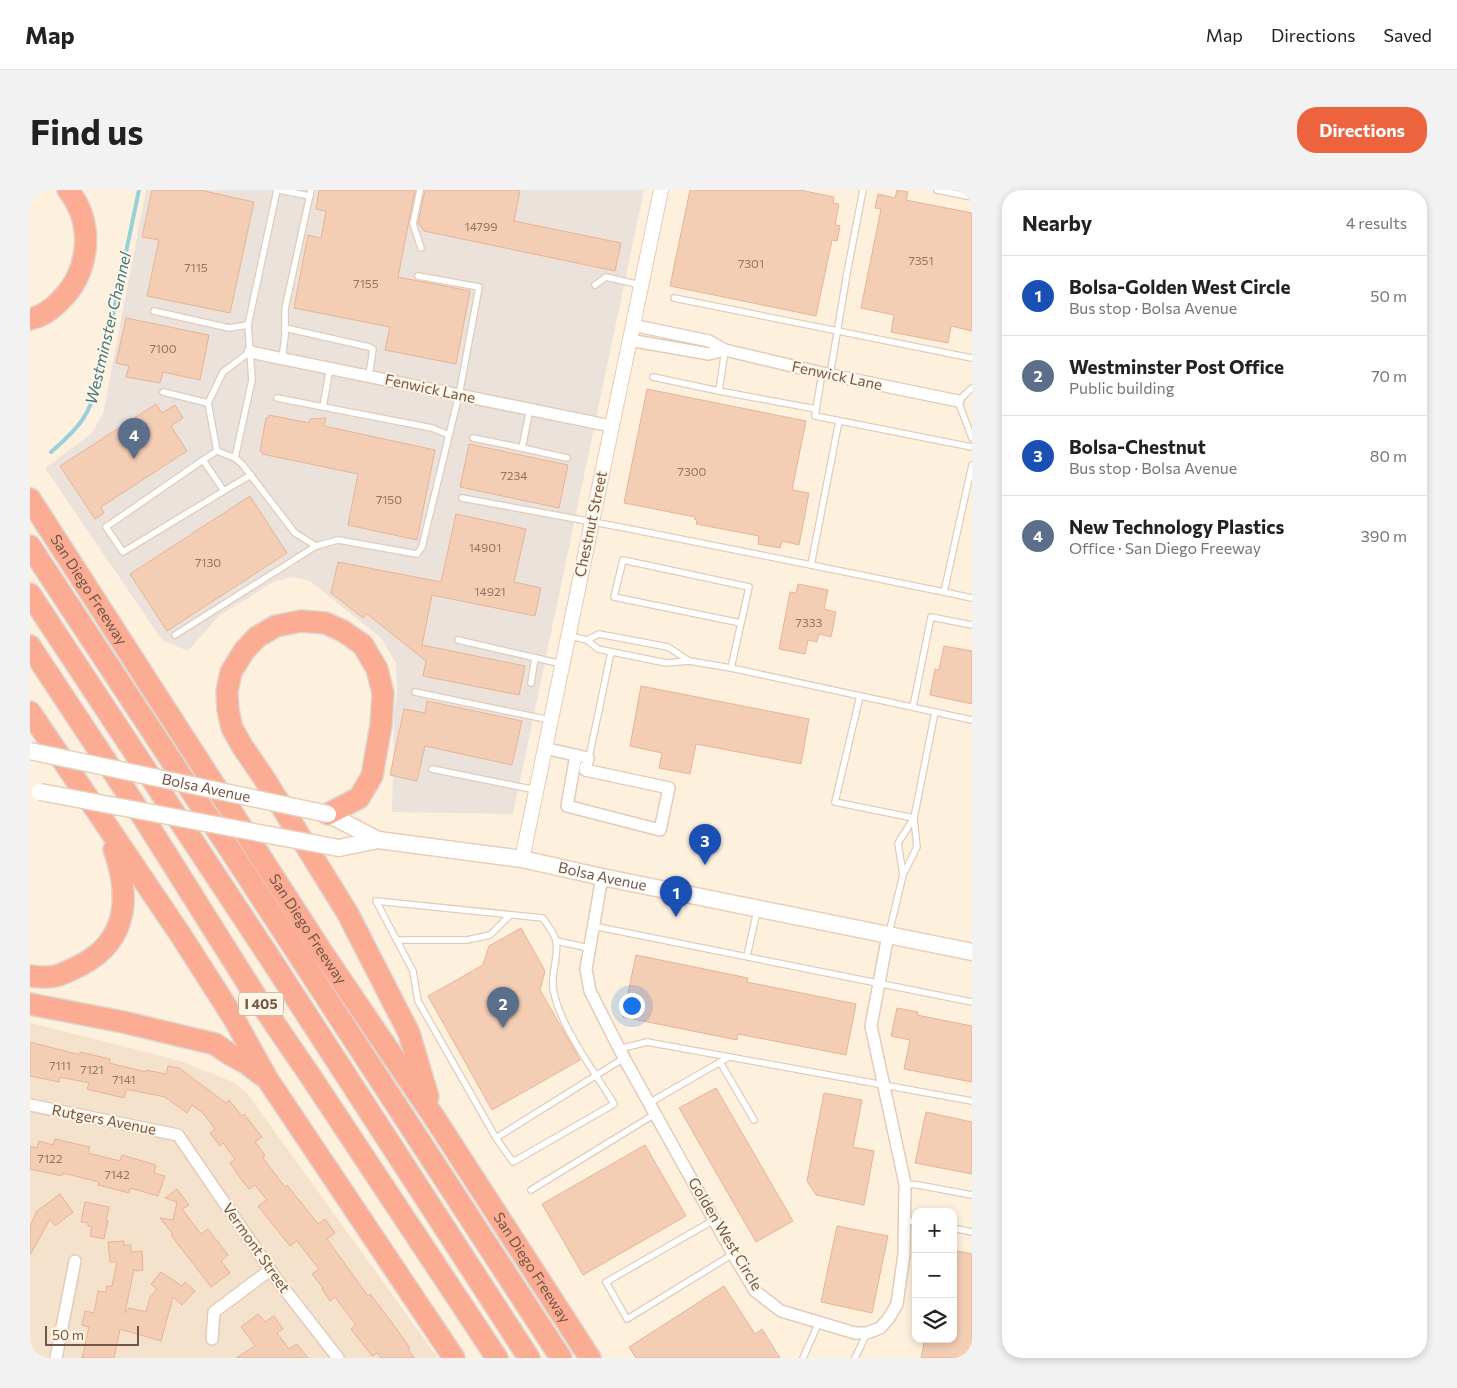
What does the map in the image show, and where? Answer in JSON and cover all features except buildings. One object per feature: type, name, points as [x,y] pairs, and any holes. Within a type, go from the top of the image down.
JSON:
[{"type":"highway","points":[[30,319],[54,308],[69,292],[80,274],[86,244],[86,229],[82,214],[74,197],[68,190]]},
{"type":"highway","name":"San Diego Freeway","points":[[30,499],[322,952],[434,1118],[590,1358]]},
{"type":"highway","points":[[30,546],[251,881],[560,1358]]},
{"type":"highway","points":[[30,594],[265,950],[529,1358]]},
{"type":"highway","points":[[328,814],[359,798],[372,776],[381,725],[383,693],[377,669],[363,645],[343,631],[325,623],[301,621],[276,626],[257,637],[244,651],[231,672],[227,691],[228,710],[232,728],[348,914],[409,1033],[434,1118]]},
{"type":"highway","name":"I 405","points":[[30,646],[142,817],[253,992],[497,1358]]},
{"type":"highway","points":[[30,712],[105,826],[180,934],[233,1018],[268,1080],[454,1358]]},
{"type":"highway","points":[[30,976],[53,978],[62,975],[88,961],[102,950],[116,933],[122,910],[123,885],[118,861],[105,826]]},
{"type":"highway","points":[[322,952],[333,993],[360,1052]]},
{"type":"highway","points":[[30,1004],[123,1022],[215,1044],[246,1062],[268,1080]]},
{"type":"main road","name":"Bolsa Avenue","points":[[30,751],[328,814],[378,840]]},
{"type":"main road","name":"Bolsa Avenue","points":[[35,791],[339,848],[378,840],[522,859],[972,952]]},
{"type":"street","name":"Chestnut Street","points":[[522,859],[660,190]]},
{"type":"street","points":[[632,325],[709,341],[725,350]]},
{"type":"street","name":"Fenwick Lane","points":[[629,340],[709,354],[725,350],[826,374],[958,401]]},
{"type":"street","name":"Fenwick Lane","points":[[250,352],[611,426]]},
{"type":"street","points":[[544,748],[582,757]]},
{"type":"street","points":[[582,757],[585,770],[669,788],[660,830],[567,806],[582,757]]},
{"type":"street","name":"Golden West Circle","points":[[602,877],[586,968],[590,991],[621,1053],[733,1254],[756,1291],[781,1311],[855,1333],[868,1333]]},
{"type":"street","points":[[868,1333],[880,1328],[889,1318],[897,1304],[910,1221],[905,1184],[871,1026],[888,935]]},
{"type":"street","name":"Rutgers Avenue","points":[[30,1105],[178,1135]]},
{"type":"street","name":"Vermont Street","points":[[178,1135],[270,1270],[338,1358]]},
{"type":"street","points":[[56,1358],[75,1261]]},
{"type":"street","points":[[212,1339],[214,1312],[270,1270]]},
{"type":"lane","points":[[235,458],[252,380],[248,325],[278,190],[310,193],[285,310],[282,358]]},
{"type":"lane","points":[[420,190],[413,224],[420,248]]},
{"type":"lane","points":[[863,190],[837,332],[814,416],[972,447]]},
{"type":"lane","points":[[937,190],[972,197]]},
{"type":"lane","points":[[175,635],[316,546],[338,540],[417,554],[422,547],[459,395],[479,287],[418,276]]},
{"type":"lane","points":[[595,285],[606,277],[640,285]]},
{"type":"lane","points":[[674,298],[972,358]]},
{"type":"lane","points":[[154,311],[229,328],[248,325]]},
{"type":"lane","points":[[285,328],[368,346],[373,349],[369,376]]},
{"type":"lane","points":[[719,391],[725,350]]},
{"type":"lane","points":[[217,451],[208,403],[223,372],[250,352]]},
{"type":"lane","points":[[322,407],[330,368]]},
{"type":"lane","points":[[654,377],[816,409]]},
{"type":"lane","points":[[958,401],[972,388]]},
{"type":"lane","points":[[163,392],[208,403]]},
{"type":"lane","points":[[958,401],[972,394]]},
{"type":"lane","points":[[277,398],[432,428],[449,434]]},
{"type":"lane","points":[[958,401],[972,438]]},
{"type":"lane","points":[[522,448],[530,409]]},
{"type":"lane","points":[[810,565],[839,421]]},
{"type":"lane","points":[[473,438],[567,458]]},
{"type":"lane","points":[[217,451],[235,458],[251,475],[295,534],[316,546]]},
{"type":"lane","points":[[217,451],[106,527],[123,552],[251,475]]},
{"type":"lane","points":[[203,460],[224,492]]},
{"type":"lane","points":[[944,592],[972,464]]},
{"type":"lane","points":[[462,498],[591,521],[972,598]]},
{"type":"lane","points":[[731,668],[742,623],[749,587],[622,560],[614,598],[742,623]]},
{"type":"lane","points":[[913,707],[931,617],[972,625]]},
{"type":"lane","points":[[587,640],[599,634],[668,647],[690,661]]},
{"type":"lane","points":[[568,636],[587,640],[598,649],[611,652],[666,663],[690,661],[731,668],[972,720]]},
{"type":"lane","points":[[458,640],[562,664]]},
{"type":"lane","points":[[582,757],[590,753],[611,652]]},
{"type":"lane","points":[[531,683],[535,658]]},
{"type":"lane","points":[[414,692],[550,720]]},
{"type":"lane","points":[[860,696],[835,802],[914,818]]},
{"type":"lane","points":[[888,935],[902,875],[917,847],[914,818],[935,712]]},
{"type":"lane","points":[[432,769],[536,790]]},
{"type":"lane","points":[[902,875],[898,843],[914,818]]},
{"type":"lane","points":[[376,901],[510,914],[543,918],[556,941],[553,987],[561,1015],[614,1104],[513,1162],[496,1138],[418,1001],[413,971],[376,901]]},
{"type":"lane","points":[[747,956],[757,909]]},
{"type":"lane","points":[[397,940],[474,939],[492,934],[510,914]]},
{"type":"lane","points":[[593,926],[972,1002]]},
{"type":"lane","points":[[556,941],[589,948]]},
{"type":"lane","points":[[496,1138],[597,1075],[621,1053],[647,1042],[972,1101]]},
{"type":"lane","points":[[649,1103],[730,1057]]},
{"type":"lane","points":[[720,1062],[754,1120]]},
{"type":"lane","points":[[531,1190],[655,1114]]},
{"type":"lane","points":[[905,1184],[972,1195]]},
{"type":"lane","points":[[714,1220],[606,1282],[627,1319],[733,1254]]},
{"type":"lane","points":[[957,1229],[972,1232]]},
{"type":"lane","points":[[804,1358],[819,1322]]},
{"type":"lane","points":[[855,1358],[868,1333]]},
{"type":"shaded area","points":[[146,190],[644,190],[513,814],[392,812],[394,715],[397,693],[396,663],[381,638],[310,581],[292,577],[273,582],[219,616],[188,651],[162,640],[45,468],[91,434],[103,414]]},
{"type":"shaded area","points":[[30,1023],[181,1061],[235,1083],[247,1093],[438,1358],[30,1358]]},
{"type":"waterway","name":"Westminster Channel","points":[[51,452],[83,419],[96,390],[139,190]]},
{"type":"place","name":"New Technology Plastics","points":[[134,459]]},
{"type":"place","name":"Bolsa-Chestnut","points":[[705,865]]},
{"type":"place","name":"Bolsa-Golden West Circle","points":[[676,917]]},
{"type":"place","name":"Westminster Post Office","points":[[503,1028]]}]
